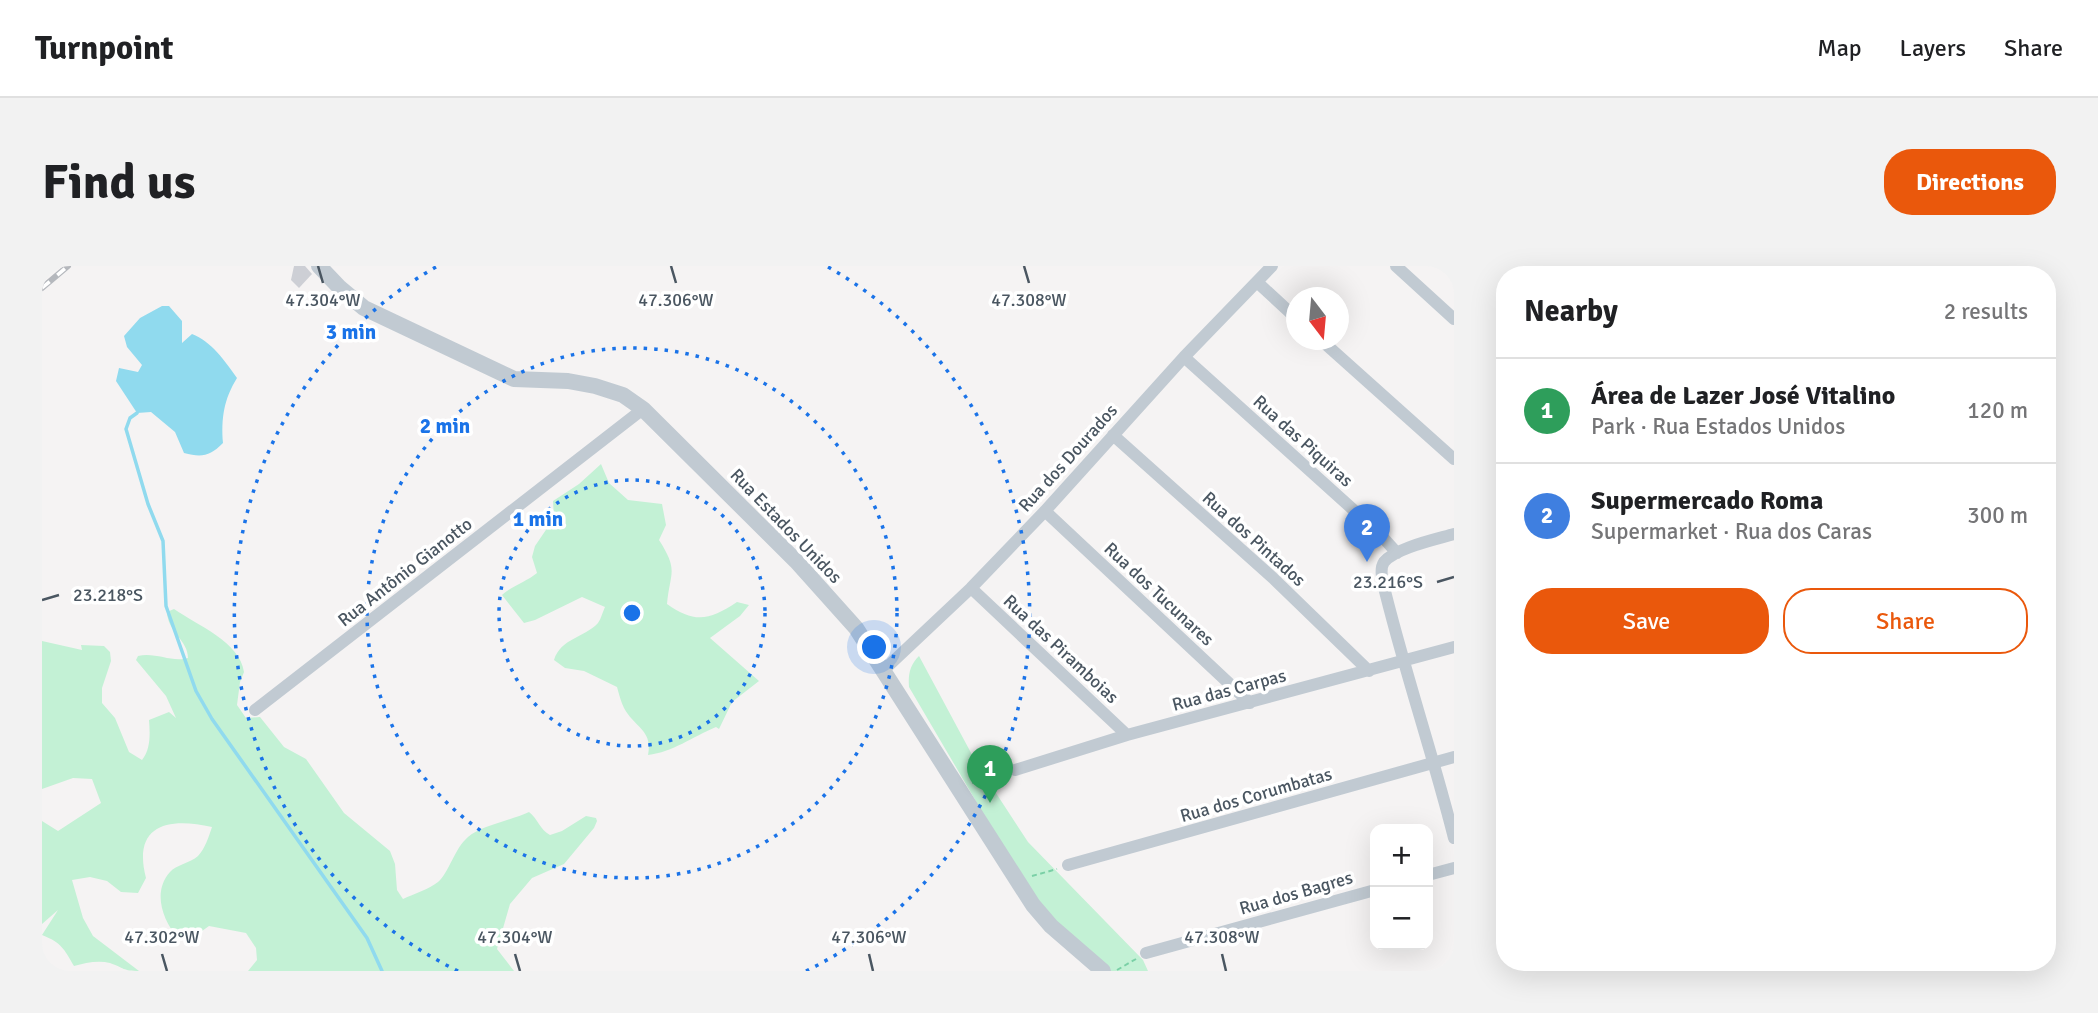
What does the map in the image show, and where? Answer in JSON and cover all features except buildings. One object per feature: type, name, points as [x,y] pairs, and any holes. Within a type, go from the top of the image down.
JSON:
[{"type":"street","name":"Rua Estados Unidos","points":[[319,266],[364,308],[514,379],[568,381],[594,386],[622,396],[643,409],[796,561],[856,628],[885,669],[1016,881],[1051,926],[1103,971]]},
{"type":"street","name":"Rua dos Dourados","points":[[885,669],[971,588],[1045,511],[1184,357],[1272,266]]},
{"type":"street","points":[[1396,266],[1454,319]]},
{"type":"street","points":[[1256,282],[1286,308]]},
{"type":"street","points":[[1332,350],[1454,459]]},
{"type":"street","name":"Rua das Piquiras","points":[[1184,357],[1378,532],[1397,553]]},
{"type":"street","name":"Rua Antônio Gianotto","points":[[255,710],[643,409]]},
{"type":"street","name":"Rua dos Pintados","points":[[1113,435],[1273,578],[1369,671]]},
{"type":"street","name":"Rua dos Tucunares","points":[[1045,511],[1250,703]]},
{"type":"street","points":[[1454,534],[1397,553],[1385,560],[1382,567],[1382,579],[1403,662],[1435,763],[1454,838]]},
{"type":"street","name":"Rua das Piramboias","points":[[971,588],[1127,735]]},
{"type":"street","name":"Rua das Carpas","points":[[1015,771],[1127,735],[1454,647]]},
{"type":"street","name":"Rua dos Corumbatas","points":[[1068,865],[1454,757]]},
{"type":"street","points":[[1433,874],[1454,868]]},
{"type":"street","name":"Rua dos Bagres","points":[[1146,953],[1370,891]]},
{"type":"path","points":[[958,788],[1015,771]]},
{"type":"path","points":[[1016,881],[1068,865]]},
{"type":"path","points":[[1115,971],[1146,953]]},
{"type":"green space","points":[[601,464],[609,483],[628,500],[662,504],[666,525],[659,540],[669,559],[672,572],[667,604],[694,617],[719,613],[737,602],[749,605],[740,616],[710,638],[759,681],[732,702],[719,729],[716,727],[674,747],[648,755],[646,734],[628,715],[617,687],[584,671],[565,668],[554,660],[562,647],[598,623],[605,607],[582,597],[524,623],[502,595],[537,573],[532,557],[535,546],[554,518],[553,501],[579,484]]},
{"type":"green space","points":[[174,609],[216,635],[235,652],[244,672],[237,705],[246,718],[260,717],[284,747],[306,759],[344,813],[390,851],[395,864],[397,890],[403,899],[438,882],[463,842],[480,830],[529,812],[550,835],[586,816],[596,818],[594,828],[564,864],[532,878],[510,904],[497,949],[514,971],[248,971],[257,960],[256,948],[246,933],[209,926],[195,936],[177,937],[161,906],[162,888],[170,872],[198,856],[205,846],[212,827],[196,824],[169,825],[158,828],[149,835],[144,846],[143,860],[146,878],[138,893],[121,892],[107,881],[90,877],[72,880],[83,918],[93,936],[139,971],[101,962],[74,966],[62,947],[42,935],[58,910],[42,924],[42,821],[58,831],[101,803],[92,779],[73,778],[42,789],[42,641],[82,650],[81,645],[104,646],[110,652],[111,661],[102,688],[102,703],[115,718],[129,752],[142,760],[150,735],[149,720],[169,712],[176,718],[166,696],[136,660],[138,656],[145,655],[188,658],[185,646],[168,619],[167,612]]},
{"type":"green space","points":[[919,656],[977,764],[1028,842],[1143,960],[1148,971],[1107,971],[1040,905],[1021,878],[909,687],[910,670]]},
{"type":"water","points":[[162,306],[169,306],[182,321],[182,343],[192,334],[199,337],[217,352],[237,378],[224,409],[223,443],[205,455],[184,453],[175,432],[151,412],[137,413],[116,381],[119,368],[138,372],[142,365],[127,347],[124,336],[140,318]]},
{"type":"waterway","points":[[137,413],[130,418],[126,429],[148,504],[163,541],[166,606],[196,691],[212,719],[367,938],[382,971]]},
{"type":"railway","points":[[42,288],[68,266]]},
{"type":"place","name":"Supermercado Roma","points":[[1367,562]]},
{"type":"place","name":"Área de Lazer José Vitalino","points":[[990,803]]}]
